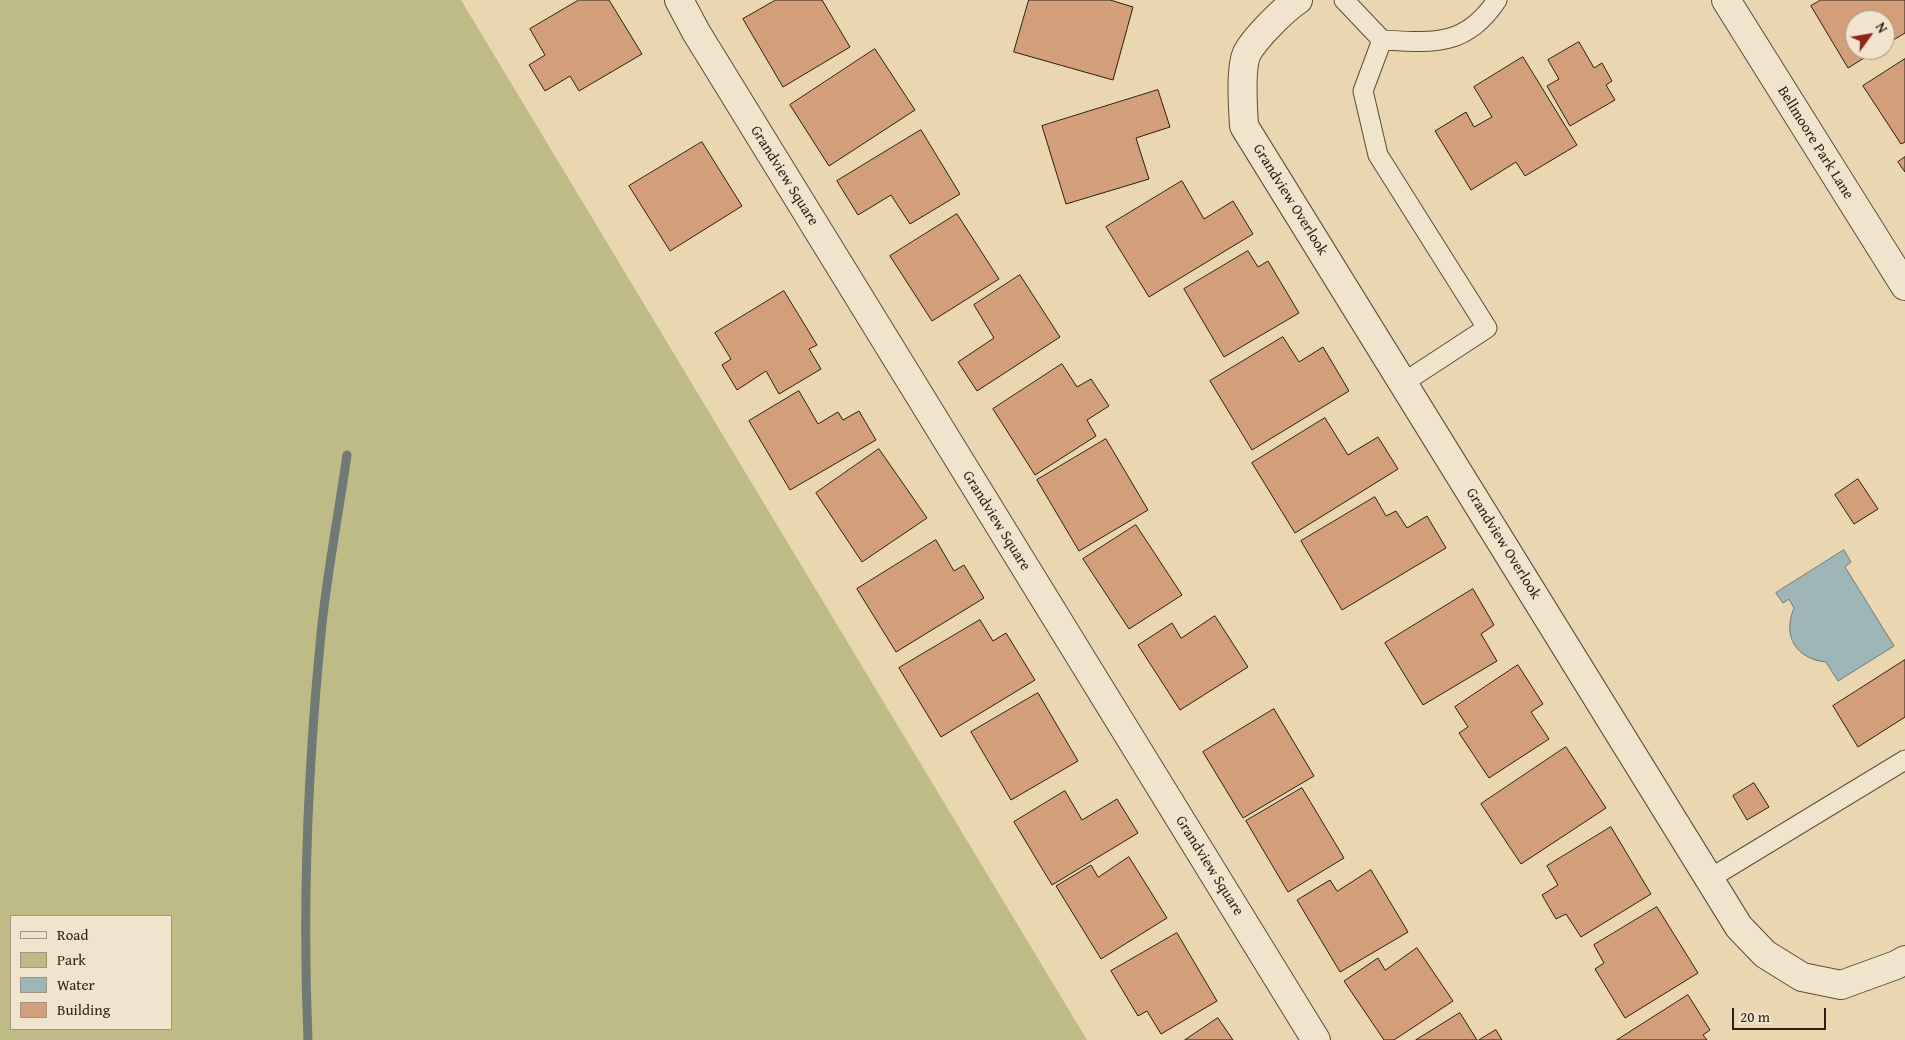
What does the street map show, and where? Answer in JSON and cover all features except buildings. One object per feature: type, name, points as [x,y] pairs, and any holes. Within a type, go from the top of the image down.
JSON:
[{"type":"street","name":"Grandview Square","points":[[679,0],[696,32],[1316,1040]]},
{"type":"street","name":"Grandview Overlook","points":[[1298,0],[1284,9],[1247,53],[1242,88],[1244,126],[1739,927],[1765,954],[1802,977],[1841,985],[1905,960]]},
{"type":"street","name":"Bellmoore Park Lane","points":[[1726,0],[1905,286]]},
{"type":"lane","points":[[1344,0],[1382,40],[1428,42],[1463,34],[1484,19],[1497,0]]},
{"type":"lane","points":[[1382,40],[1363,92],[1378,155],[1487,328],[1403,383]]},
{"type":"lane","points":[[1709,879],[1905,760]]},
{"type":"green space","points":[[0,0],[461,0],[1087,1040],[0,1040]]},
{"type":"water","points":[[1844,550],[1851,562],[1845,567],[1894,646],[1838,681],[1826,662],[1807,656],[1794,644],[1790,628],[1794,608],[1789,599],[1783,603],[1776,593]]},
{"type":"waterway","points":[[308,1040],[306,884],[313,728],[324,603],[347,455]]}]
